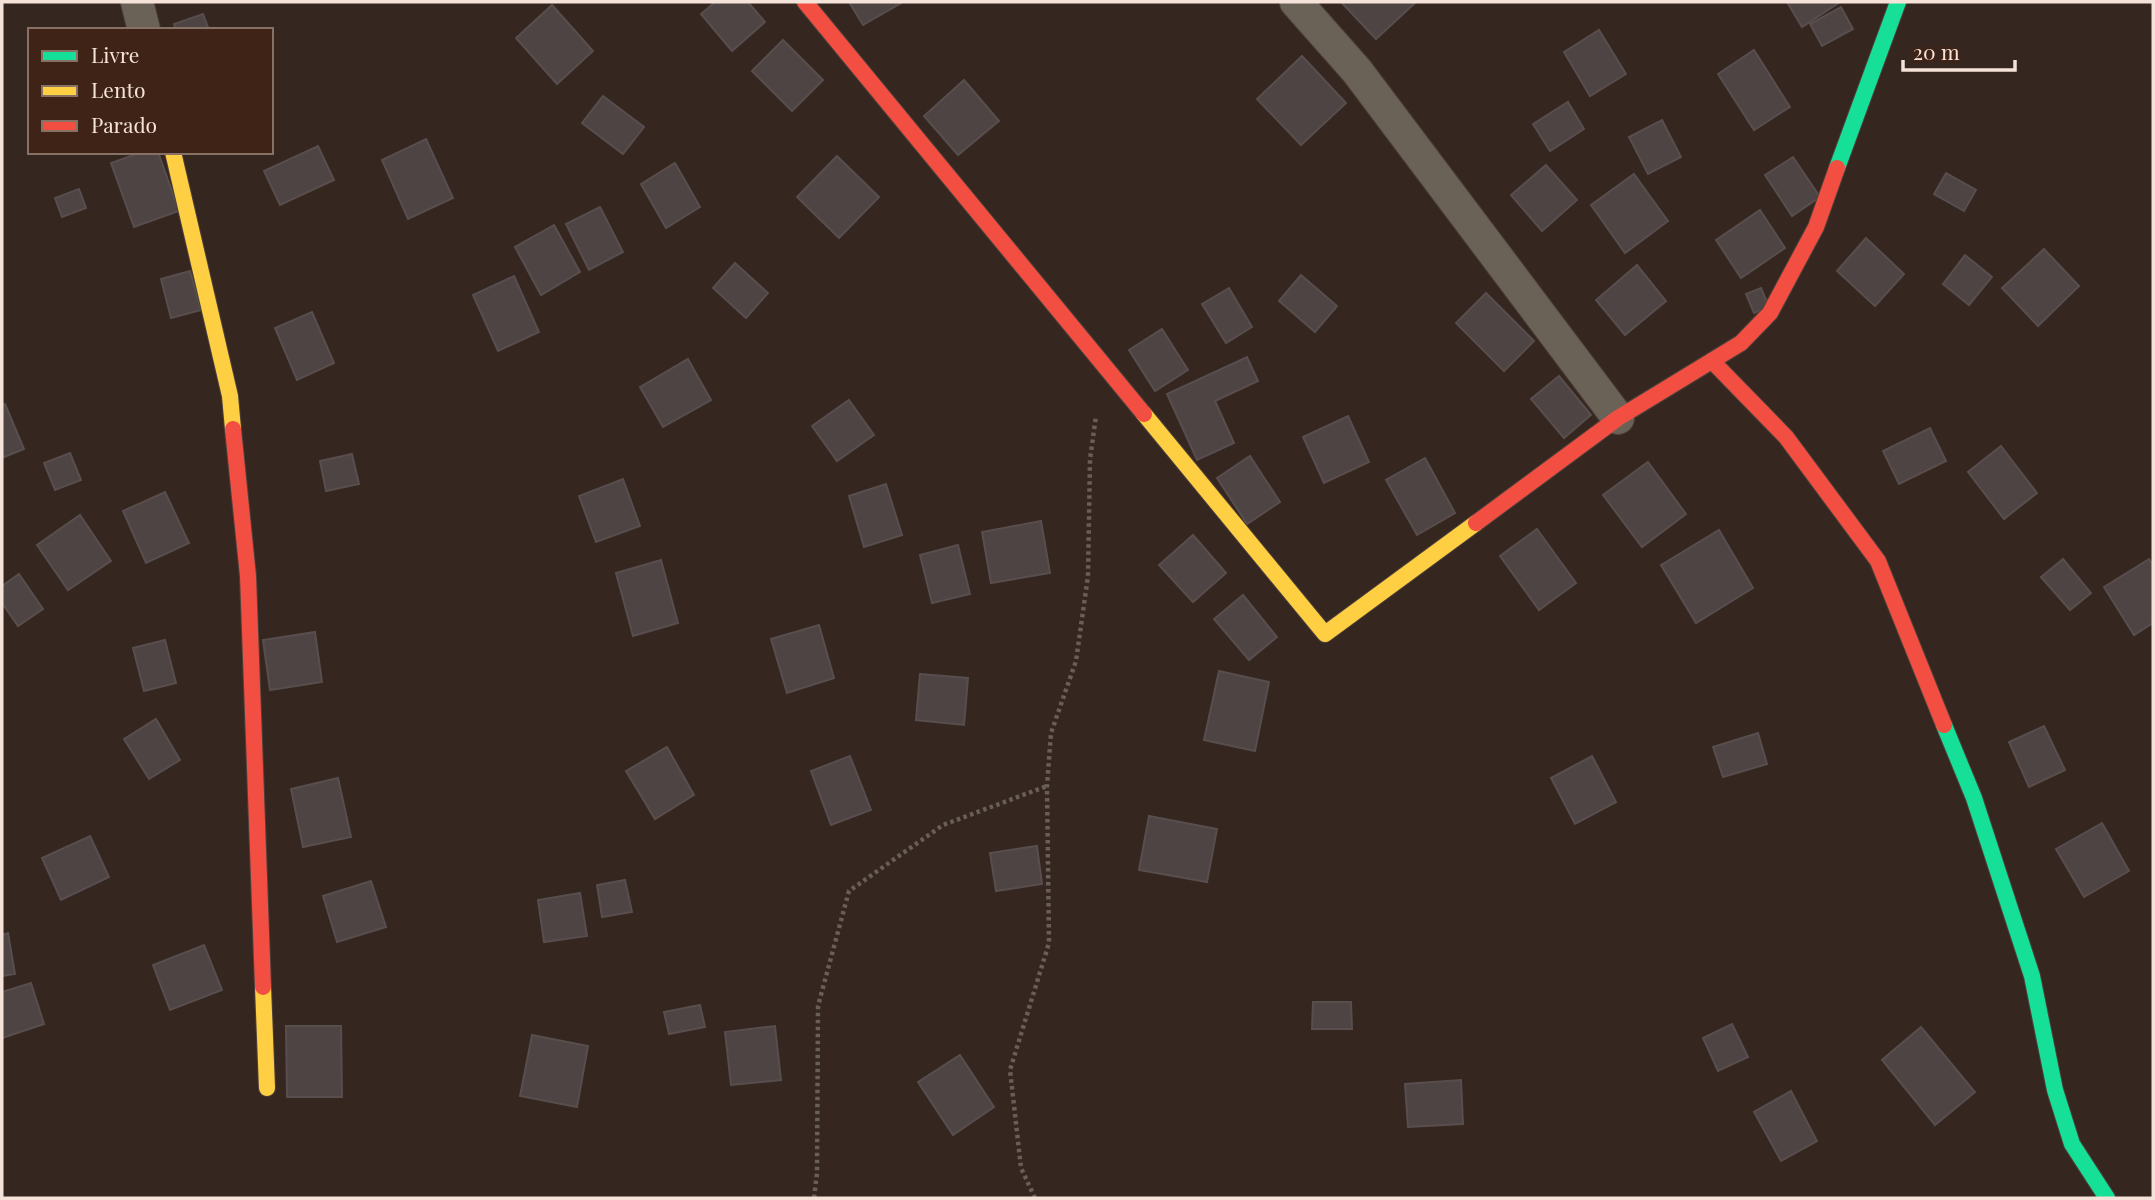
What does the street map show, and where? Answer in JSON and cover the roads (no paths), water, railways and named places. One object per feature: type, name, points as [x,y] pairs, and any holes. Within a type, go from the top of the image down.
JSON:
[{"type":"street","points":[[137,2],[144,28]]},
{"type":"street","points":[[805,2],[1325,634],[1618,418],[1741,343],[1770,313],[1816,228],[1898,2]]},
{"type":"street","points":[[1296,2],[1357,71],[1618,418]]},
{"type":"street","points":[[173,154],[230,396],[248,576],[267,1088]]},
{"type":"street","points":[[1712,361],[1786,438],[1878,561],[1978,811],[2032,976],[2056,1090],[2072,1144],[2108,1198]]}]
